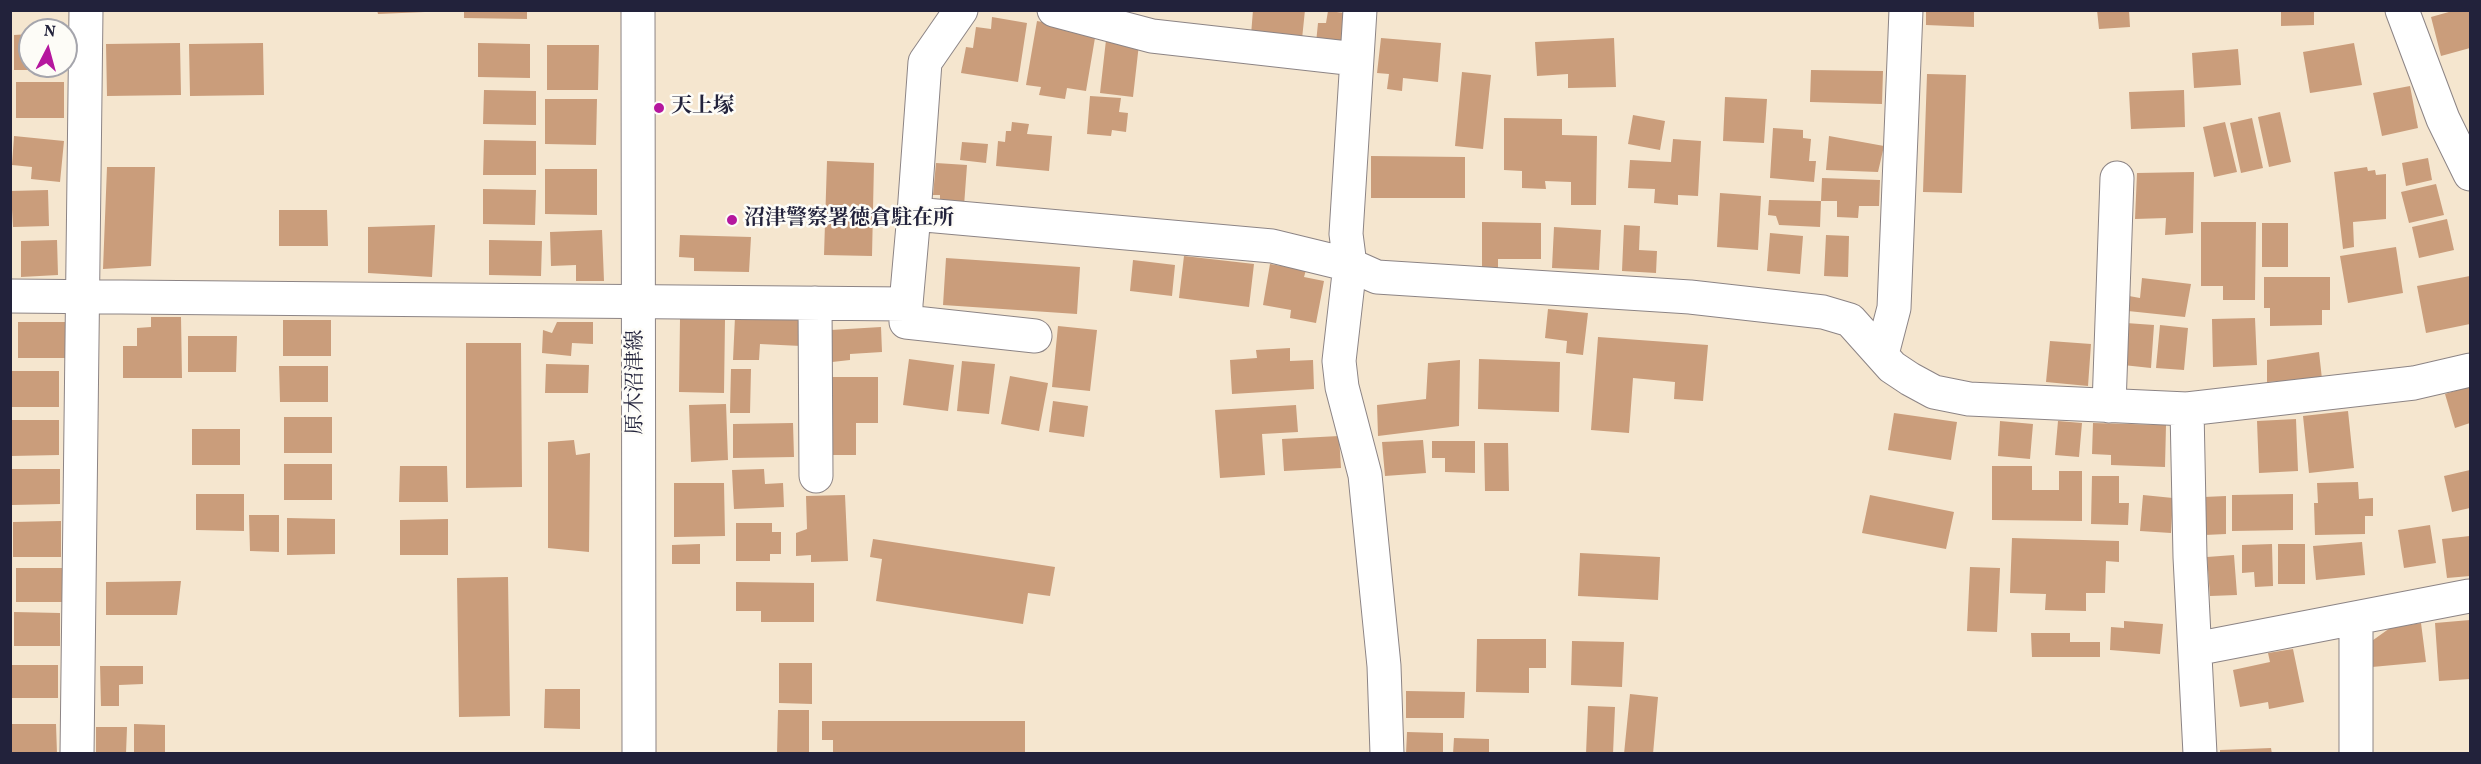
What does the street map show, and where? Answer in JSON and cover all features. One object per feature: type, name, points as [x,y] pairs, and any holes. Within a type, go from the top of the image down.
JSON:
[{"type":"street","points":[[77,753],[86,10]]},
{"type":"street","name":"原木沼津線","points":[[638,10],[639,753]]},
{"type":"street","points":[[10,296],[906,304],[925,62],[961,10]]},
{"type":"street","points":[[1054,10],[1152,36],[1356,59]]},
{"type":"street","points":[[1360,10],[1346,234],[1350,265],[1339,361],[1342,387],[1365,475],[1384,666],[1387,753]]},
{"type":"street","points":[[1882,354],[1894,308],[1906,10]]},
{"type":"street","points":[[2402,10],[2443,119],[2470,174]]},
{"type":"street","points":[[2109,406],[2117,178]]},
{"type":"street","points":[[914,214],[1272,246],[1350,265],[1377,277],[1690,297],[1823,312],[1850,320],[1892,367],[1934,392],[1969,399],[2187,409],[2414,383],[2470,370]]},
{"type":"street","points":[[906,296],[906,322],[1035,336]]},
{"type":"street","points":[[815,303],[816,476]]},
{"type":"street","points":[[2187,409],[2200,753]]},
{"type":"street","points":[[2195,649],[2469,596]]},
{"type":"street","points":[[2356,618],[2356,753]]},
{"type":"building","points":[[377,10],[425,10],[425,12],[378,14]]},
{"type":"building","points":[[464,10],[527,10],[527,19],[464,18]]},
{"type":"building","points":[[1253,10],[1305,10],[1302,39],[1251,35]]},
{"type":"building","points":[[1926,10],[1974,10],[1974,27],[1926,25]]},
{"type":"building","points":[[2097,10],[2129,10],[2130,27],[2099,29]]},
{"type":"building","points":[[2281,10],[2314,10],[2314,25],[2281,26]]},
{"type":"building","points":[[2456,10],[2470,10],[2470,48],[2441,56],[2431,17]]},
{"type":"building","points":[[1328,11],[1345,13],[1340,46],[1316,43],[1318,23],[1326,23]]},
{"type":"building","points":[[992,17],[1027,23],[1018,82],[961,73],[966,47],[973,48],[976,27],[991,29]]},
{"type":"building","points":[[1037,21],[1096,32],[1086,91],[1067,88],[1065,99],[1039,95],[1041,87],[1026,85]]},
{"type":"building","points":[[14,35],[18,35],[18,70],[14,70]]},
{"type":"building","points":[[1381,38],[1441,43],[1438,82],[1403,78],[1402,91],[1387,89],[1389,74],[1377,73]]},
{"type":"building","points":[[1614,38],[1616,87],[1568,88],[1568,74],[1537,76],[1535,42]]},
{"type":"building","points":[[1106,40],[1139,44],[1133,97],[1100,93]]},
{"type":"building","points":[[180,43],[181,95],[107,96],[106,44]]},
{"type":"building","points":[[263,43],[264,95],[190,96],[189,44]]},
{"type":"building","points":[[478,43],[530,44],[530,78],[478,77]]},
{"type":"building","points":[[2354,43],[2362,85],[2310,93],[2303,52]]},
{"type":"building","points":[[547,45],[599,45],[598,90],[547,90]]},
{"type":"building","points":[[2238,49],[2241,85],[2194,88],[2192,53]]},
{"type":"building","points":[[1811,70],[1883,71],[1882,104],[1810,102]]},
{"type":"building","points":[[1462,72],[1491,75],[1483,149],[1455,146]]},
{"type":"building","points":[[1927,74],[1966,75],[1962,193],[1923,192]]},
{"type":"building","points":[[16,82],[64,82],[64,118],[16,118]]},
{"type":"building","points":[[2410,86],[2418,128],[2382,136],[2373,93]]},
{"type":"building","points":[[484,90],[536,91],[536,125],[483,124]]},
{"type":"building","points":[[2184,90],[2185,127],[2131,129],[2129,92]]},
{"type":"building","points":[[1090,96],[1121,98],[1119,112],[1128,113],[1126,132],[1112,130],[1111,136],[1087,134]]},
{"type":"building","points":[[1725,97],[1767,99],[1764,143],[1723,141]]},
{"type":"building","points":[[545,99],[597,99],[596,145],[545,144]]},
{"type":"building","points":[[2280,112],[2291,162],[2269,167],[2258,117]]},
{"type":"building","points":[[1633,115],[1665,121],[1660,150],[1628,144]]},
{"type":"building","points":[[1504,118],[1562,119],[1562,135],[1597,136],[1596,205],[1571,205],[1571,182],[1545,181],[1546,189],[1522,188],[1522,171],[1504,170]]},
{"type":"building","points":[[2252,118],[2263,168],[2241,173],[2230,123]]},
{"type":"building","points":[[1012,122],[1029,124],[1027,134],[1052,136],[1049,171],[996,166],[998,141],[1005,142],[1006,131],[1011,131]]},
{"type":"building","points":[[2225,122],[2237,172],[2214,177],[2203,127]]},
{"type":"building","points":[[1773,128],[1803,130],[1803,138],[1811,139],[1809,161],[1816,161],[1814,182],[1770,178]]},
{"type":"building","points":[[14,136],[64,141],[60,182],[31,179],[32,167],[12,165]]},
{"type":"building","points":[[1829,136],[1884,146],[1878,172],[1826,170]]},
{"type":"building","points":[[1673,139],[1701,141],[1698,196],[1678,195],[1678,205],[1654,203],[1655,189],[1628,188],[1630,160],[1671,162]]},
{"type":"building","points":[[484,140],[536,141],[536,175],[483,175]]},
{"type":"building","points":[[962,142],[988,144],[986,163],[960,160]]},
{"type":"building","points":[[1371,156],[1465,157],[1465,198],[1371,198]]},
{"type":"building","points":[[2428,158],[2432,180],[2406,186],[2402,163]]},
{"type":"building","points":[[827,161],[874,163],[872,256],[824,255]]},
{"type":"building","points":[[936,163],[967,165],[964,206],[940,204],[940,195],[933,195]]},
{"type":"building","points":[[107,167],[155,167],[151,266],[103,269]]},
{"type":"building","points":[[2367,167],[2368,171],[2375,170],[2376,175],[2386,174],[2386,219],[2353,222],[2354,247],[2343,249],[2334,172]]},
{"type":"building","points":[[545,169],[597,169],[597,215],[545,214]]},
{"type":"building","points":[[2194,172],[2193,233],[2165,235],[2166,218],[2135,219],[2137,173]]},
{"type":"building","points":[[1822,178],[1880,180],[1879,206],[1859,206],[1858,218],[1837,217],[1837,201],[1821,201]]},
{"type":"building","points":[[2436,184],[2444,215],[2409,223],[2401,192]]},
{"type":"building","points":[[483,189],[536,190],[535,225],[483,224]]},
{"type":"building","points":[[48,190],[49,226],[13,227],[11,191]]},
{"type":"building","points":[[1720,193],[1761,196],[1758,250],[1717,247]]},
{"type":"building","points":[[1769,200],[1821,201],[1820,227],[1779,225],[1776,216],[1768,215]]},
{"type":"building","points":[[279,210],[327,210],[328,246],[279,246]]},
{"type":"building","points":[[2447,219],[2454,250],[2419,258],[2412,227]]},
{"type":"building","points":[[1482,222],[1541,223],[1541,259],[1498,259],[1498,268],[1482,268]]},
{"type":"building","points":[[2201,222],[2256,222],[2255,300],[2223,300],[2223,286],[2201,286]]},
{"type":"building","points":[[2262,223],[2288,223],[2288,267],[2262,267]]},
{"type":"building","points":[[435,225],[432,277],[368,273],[368,227]]},
{"type":"building","points":[[1624,225],[1640,226],[1639,250],[1657,251],[1656,273],[1622,271]]},
{"type":"building","points":[[1554,227],[1601,230],[1599,270],[1552,268]]},
{"type":"building","points":[[602,230],[604,281],[576,281],[576,265],[551,266],[550,232]]},
{"type":"building","points":[[1770,233],[1803,236],[1800,274],[1767,271]]},
{"type":"building","points":[[680,235],[751,237],[749,272],[694,271],[694,258],[679,257]]},
{"type":"building","points":[[1826,235],[1849,236],[1848,277],[1824,276]]},
{"type":"building","points":[[57,240],[58,275],[21,277],[21,241]]},
{"type":"building","points":[[489,240],[542,241],[541,276],[489,275]]},
{"type":"building","points":[[2396,247],[2403,293],[2348,303],[2340,256]]},
{"type":"building","points":[[1184,256],[1254,264],[1249,307],[1179,298]]},
{"type":"building","points":[[946,258],[1080,267],[1077,314],[943,305]]},
{"type":"building","points":[[1133,260],[1175,265],[1172,296],[1130,291]]},
{"type":"building","points":[[1270,264],[1306,270],[1304,277],[1324,281],[1316,323],[1290,318],[1291,310],[1263,305]]},
{"type":"building","points":[[2470,276],[2470,324],[2426,333],[2417,286]]},
{"type":"building","points":[[2264,277],[2330,277],[2330,310],[2322,310],[2322,325],[2270,326],[2270,308],[2264,308]]},
{"type":"building","points":[[2142,278],[2191,284],[2185,317],[2128,311],[2129,296],[2140,298]]},
{"type":"building","points":[[1548,309],[1588,313],[1583,355],[1566,353],[1567,341],[1545,338]]},
{"type":"building","points":[[151,317],[181,317],[182,378],[123,378],[123,346],[137,346],[137,328],[151,327]]},
{"type":"building","points":[[735,317],[802,319],[801,346],[760,344],[759,360],[733,360]]},
{"type":"building","points":[[2255,318],[2257,365],[2213,367],[2212,319]]},
{"type":"building","points":[[680,319],[725,320],[724,393],[679,392]]},
{"type":"building","points":[[283,320],[331,320],[331,356],[283,356]]},
{"type":"building","points":[[18,322],[66,322],[66,358],[18,358]]},
{"type":"building","points":[[557,322],[593,322],[593,344],[572,343],[571,356],[542,353],[543,330],[552,333]]},
{"type":"building","points":[[2126,323],[2154,325],[2151,368],[2123,365]]},
{"type":"building","points":[[2160,325],[2188,328],[2184,370],[2156,368]]},
{"type":"building","points":[[1058,326],[1097,330],[1090,391],[1052,387]]},
{"type":"building","points":[[881,327],[882,352],[850,354],[850,360],[832,362],[831,330]]},
{"type":"building","points":[[188,336],[237,336],[236,372],[188,372]]},
{"type":"building","points":[[1598,337],[1708,345],[1703,401],[1674,399],[1675,382],[1633,378],[1629,433],[1591,430]]},
{"type":"building","points":[[2050,341],[2091,344],[2088,386],[2046,382]]},
{"type":"building","points":[[466,343],[521,343],[522,487],[466,488]]},
{"type":"building","points":[[1290,348],[1290,361],[1313,360],[1314,389],[1232,394],[1230,360],[1257,358],[1256,350]]},
{"type":"building","points":[[2319,352],[2322,379],[2267,382],[2267,360]]},
{"type":"building","points":[[909,359],[954,365],[948,411],[903,405]]},
{"type":"building","points":[[1479,359],[1560,362],[1559,412],[1478,409]]},
{"type":"building","points":[[1460,360],[1459,426],[1378,436],[1377,405],[1426,399],[1428,363]]},
{"type":"building","points":[[962,361],[995,364],[989,414],[957,411]]},
{"type":"building","points":[[546,364],[589,365],[588,393],[545,393]]},
{"type":"building","points":[[279,366],[328,366],[328,402],[280,402]]},
{"type":"building","points":[[731,369],[751,369],[750,413],[730,413]]},
{"type":"building","points":[[11,371],[59,371],[59,407],[11,407]]},
{"type":"building","points":[[1010,376],[1048,383],[1039,431],[1001,424]]},
{"type":"building","points":[[831,377],[878,377],[878,423],[856,423],[856,455],[831,455]]},
{"type":"building","points":[[2470,386],[2470,423],[2455,428],[2445,394]]},
{"type":"building","points":[[1053,401],[1088,406],[1084,437],[1049,432]]},
{"type":"building","points":[[726,404],[728,460],[691,462],[689,405]]},
{"type":"building","points":[[1296,405],[1298,432],[1262,434],[1265,475],[1220,478],[1215,410]]},
{"type":"building","points":[[2348,411],[2354,468],[2309,473],[2303,416]]},
{"type":"building","points":[[1894,413],[1957,422],[1951,460],[1888,450]]},
{"type":"building","points":[[284,417],[332,417],[332,453],[284,453]]},
{"type":"building","points":[[2296,419],[2298,471],[2259,473],[2257,421]]},
{"type":"building","points":[[11,420],[59,420],[59,455],[11,456]]},
{"type":"building","points":[[2000,421],[2033,424],[2030,459],[1998,456]]},
{"type":"building","points":[[2058,421],[2082,423],[2079,457],[2055,455]]},
{"type":"building","points":[[793,423],[794,457],[733,458],[733,424]]},
{"type":"building","points":[[2093,423],[2166,425],[2165,467],[2111,465],[2111,455],[2092,454]]},
{"type":"building","points":[[192,429],[240,429],[240,465],[192,465]]},
{"type":"building","points":[[1339,436],[1341,468],[1284,471],[1282,439]]},
{"type":"building","points":[[574,440],[576,455],[590,453],[589,552],[548,548],[548,442]]},
{"type":"building","points":[[1423,440],[1426,473],[1385,476],[1382,442]]},
{"type":"building","points":[[1432,441],[1475,441],[1475,473],[1445,472],[1445,458],[1432,458]]},
{"type":"building","points":[[1484,443],[1508,443],[1509,491],[1485,491]]},
{"type":"building","points":[[284,464],[332,464],[332,500],[284,500]]},
{"type":"building","points":[[400,466],[447,466],[448,502],[399,502]]},
{"type":"building","points":[[1992,466],[2032,466],[2032,490],[2059,490],[2059,471],[2082,471],[2082,521],[1992,520]]},
{"type":"building","points":[[12,469],[60,469],[60,504],[12,505]]},
{"type":"building","points":[[764,469],[765,484],[783,483],[784,507],[734,509],[732,470]]},
{"type":"building","points":[[2470,470],[2470,508],[2452,512],[2444,476]]},
{"type":"building","points":[[2092,476],[2119,476],[2119,503],[2129,503],[2128,525],[2091,524]]},
{"type":"building","points":[[2358,482],[2359,499],[2373,498],[2373,516],[2365,516],[2365,534],[2315,535],[2314,503],[2318,503],[2317,483]]},
{"type":"building","points":[[674,483],[724,483],[725,536],[674,537]]},
{"type":"building","points":[[196,494],[244,494],[244,531],[196,530]]},
{"type":"building","points":[[2293,494],[2293,530],[2232,531],[2232,495]]},
{"type":"building","points":[[845,495],[848,561],[811,562],[811,555],[796,556],[796,533],[807,529],[806,496]]},
{"type":"building","points":[[1870,495],[1954,512],[1946,549],[1862,533]]},
{"type":"building","points":[[2143,495],[2173,498],[2171,533],[2140,531]]},
{"type":"building","points":[[2226,496],[2226,534],[2205,535],[2204,497]]},
{"type":"building","points":[[249,515],[279,515],[279,552],[250,551]]},
{"type":"building","points":[[287,518],[335,519],[335,554],[287,555]]},
{"type":"building","points":[[448,519],[448,555],[400,555],[400,520]]},
{"type":"building","points":[[61,521],[61,557],[13,557],[13,522]]},
{"type":"building","points":[[736,523],[772,523],[772,532],[781,532],[781,554],[770,554],[770,561],[736,561]]},
{"type":"building","points":[[2430,525],[2436,563],[2404,568],[2398,530]]},
{"type":"building","points":[[2470,536],[2470,576],[2447,578],[2442,539]]},
{"type":"building","points":[[2012,538],[2119,541],[2119,562],[2106,561],[2105,593],[2086,593],[2086,611],[2045,610],[2046,594],[2010,593]]},
{"type":"building","points":[[873,539],[1055,567],[1050,596],[1028,593],[1023,624],[876,601],[882,559],[870,557]]},
{"type":"building","points":[[2362,542],[2365,575],[2316,580],[2313,546]]},
{"type":"building","points":[[700,544],[700,564],[672,564],[672,545]]},
{"type":"building","points":[[2272,544],[2273,586],[2255,587],[2254,572],[2242,573],[2242,545]]},
{"type":"building","points":[[2278,544],[2305,544],[2305,584],[2278,584]]},
{"type":"building","points":[[1580,553],[1660,557],[1658,600],[1578,596]]},
{"type":"building","points":[[2234,555],[2237,595],[2210,596],[2207,557]]},
{"type":"building","points":[[1970,567],[2000,568],[1997,632],[1967,631]]},
{"type":"building","points":[[16,568],[62,568],[62,602],[16,602]]},
{"type":"building","points":[[508,577],[510,716],[459,717],[457,578]]},
{"type":"building","points":[[181,581],[177,615],[106,615],[106,582]]},
{"type":"building","points":[[736,582],[814,583],[814,622],[761,622],[761,611],[736,611]]},
{"type":"building","points":[[14,612],[60,613],[60,646],[14,646]]},
{"type":"building","points":[[2470,620],[2470,679],[2439,681],[2435,623]]},
{"type":"building","points":[[2124,621],[2163,624],[2160,654],[2110,650],[2111,627],[2124,628]]},
{"type":"building","points":[[2421,623],[2426,662],[2372,667],[2369,643],[2390,628]]},
{"type":"building","points":[[2031,633],[2070,633],[2070,642],[2100,642],[2100,657],[2032,657]]},
{"type":"building","points":[[1477,639],[1546,639],[1546,668],[1529,668],[1529,693],[1476,692]]},
{"type":"building","points":[[1572,641],[1624,642],[1622,687],[1571,685]]},
{"type":"building","points":[[2293,649],[2304,702],[2269,709],[2268,702],[2240,707],[2233,670],[2270,662],[2268,653]]},
{"type":"building","points":[[779,663],[812,663],[812,704],[779,703]]},
{"type":"building","points":[[12,665],[58,665],[58,698],[12,698]]},
{"type":"building","points":[[100,666],[143,666],[143,684],[119,685],[119,706],[101,706]]},
{"type":"building","points":[[545,689],[580,689],[580,729],[544,728]]},
{"type":"building","points":[[1406,691],[1465,692],[1464,718],[1406,718]]},
{"type":"building","points":[[1630,694],[1658,697],[1653,754],[1624,754]]},
{"type":"building","points":[[1588,706],[1615,707],[1613,754],[1586,754]]},
{"type":"building","points":[[778,710],[809,710],[809,754],[777,754]]},
{"type":"building","points":[[822,721],[1025,721],[1025,754],[833,754],[833,740],[822,740]]},
{"type":"building","points":[[10,724],[56,724],[57,754],[11,754]]},
{"type":"building","points":[[134,724],[165,725],[165,754],[134,754]]},
{"type":"building","points":[[96,727],[127,727],[126,754],[96,754]]},
{"type":"building","points":[[1407,732],[1443,733],[1443,754],[1406,754]]},
{"type":"building","points":[[1454,738],[1489,739],[1489,754],[1453,754]]},
{"type":"building","points":[[2271,748],[2272,754],[2220,754],[2220,750]]},
{"type":"place","name":"天上塚","points":[[659,108]]},
{"type":"place","name":"沼津警察署徳倉駐在所","points":[[732,220]]}]
